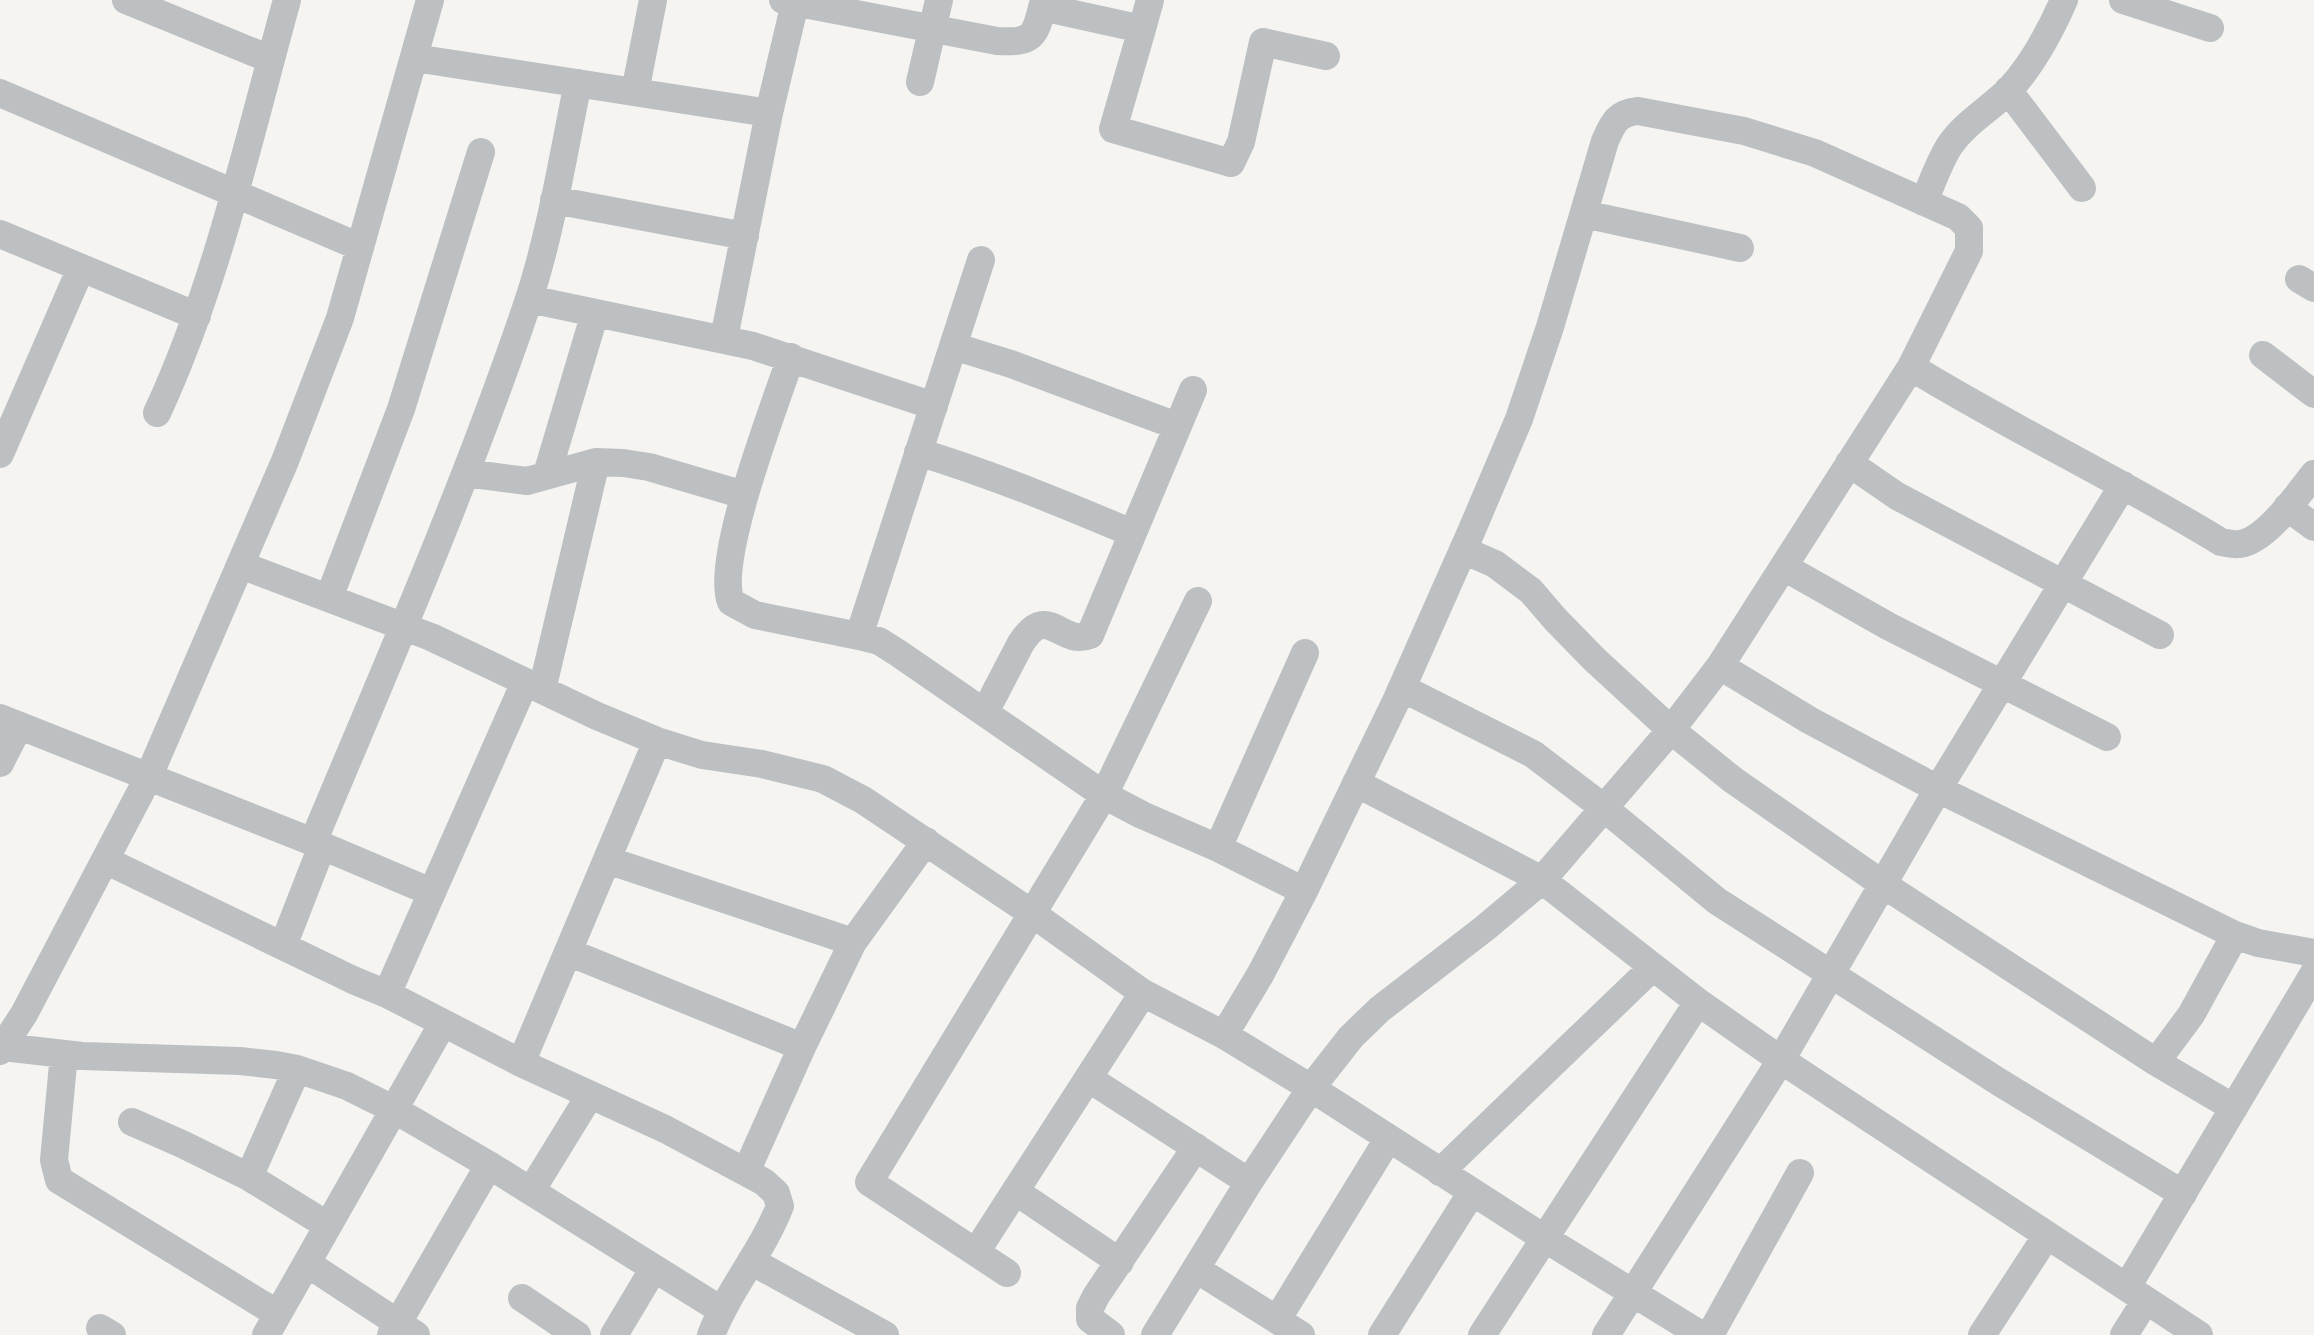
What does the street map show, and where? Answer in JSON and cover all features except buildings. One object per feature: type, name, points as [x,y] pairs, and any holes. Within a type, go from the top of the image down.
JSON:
[{"type":"street","points":[[157,413],[197,316],[287,0]]},
{"type":"street","points":[[105,860],[387,994],[521,1063],[665,1129],[764,1182],[776,1193],[780,1206],[765,1239],[716,1322],[654,1268],[489,1165],[347,1086],[297,1069],[240,1061],[1,1049],[24,1014],[148,778],[285,461],[331,343],[430,0]]},
{"type":"street","points":[[635,92],[653,0]]},
{"type":"street","points":[[1150,0],[1113,129],[1231,163],[1241,142],[1263,42],[1326,56]]},
{"type":"street","points":[[1924,202],[1948,148],[2026,69],[2050,32],[2064,0]]},
{"type":"street","points":[[2123,0],[2210,28]]},
{"type":"street","points":[[724,338],[789,1],[936,14],[997,41],[1028,39],[1034,32],[1043,4],[1142,29]]},
{"type":"street","points":[[137,2],[270,59]]},
{"type":"street","points":[[920,82],[936,14]]},
{"type":"street","points":[[415,58],[769,113]]},
{"type":"street","points":[[283,946],[317,844],[466,473],[529,299],[554,200],[578,83]]},
{"type":"street","points":[[2008,90],[2082,188]]},
{"type":"street","points":[[0,93],[360,247]]},
{"type":"street","points":[[1155,1335],[1249,1182],[1311,1088],[1351,1037],[1380,1009],[1542,880],[1671,730],[1720,666],[1911,367],[1969,251],[1969,228],[1958,217],[1815,153],[1744,131],[1638,111],[1625,112],[1612,124],[1519,419],[1402,688],[1304,891],[1224,1035]]},
{"type":"street","points":[[329,598],[401,409],[481,152]]},
{"type":"street","points":[[554,200],[745,236]]},
{"type":"street","points":[[1584,214],[1740,248]]},
{"type":"street","points":[[0,234],[197,316]]},
{"type":"street","points":[[859,636],[981,260]]},
{"type":"street","points":[[0,454],[81,268]]},
{"type":"street","points":[[529,299],[724,338],[791,357],[934,406]]},
{"type":"street","points":[[547,474],[595,313]]},
{"type":"street","points":[[953,346],[1011,364],[1177,426]]},
{"type":"street","points":[[2263,355],[2314,394]]},
{"type":"street","points":[[791,357],[744,495],[727,577],[727,593],[731,602],[755,615],[879,641],[1104,795],[1304,891]]},
{"type":"street","points":[[1911,367],[2221,542],[2237,545],[2249,542],[2276,518],[2314,474]]},
{"type":"street","points":[[985,712],[1021,643],[1037,625],[1046,624],[1077,637],[1090,635],[1193,390]]},
{"type":"street","points":[[918,452],[1027,489],[1132,533]]},
{"type":"street","points":[[466,473],[527,481],[596,462],[623,463],[649,467],[744,495]]},
{"type":"street","points":[[387,994],[431,892],[534,686],[596,462]]},
{"type":"street","points":[[1849,463],[1897,496],[2160,635]]},
{"type":"street","points":[[1606,1335],[1781,1060],[1938,789],[2123,485]]},
{"type":"street","points":[[2276,518],[2314,527]]},
{"type":"street","points":[[1463,550],[1495,564],[1531,591],[1584,649],[1671,730],[1733,780],[1884,885],[2156,1062],[2234,1108]]},
{"type":"street","points":[[241,565],[403,626],[657,741],[702,755],[762,764],[823,779],[863,800],[1033,914],[1143,993],[1224,1035],[1311,1088],[1701,1335]]},
{"type":"street","points":[[1784,567],[1888,626],[2107,737]]},
{"type":"street","points":[[1007,1273],[869,1182],[1104,795],[1198,601]]},
{"type":"street","points":[[1218,848],[1305,653]]},
{"type":"street","points":[[1720,666],[1809,720],[1938,789],[2235,935],[2258,943],[2314,953]]},
{"type":"street","points":[[1402,688],[1533,754],[1717,901],[2064,1123],[2183,1194]]},
{"type":"street","points":[[0,763],[10,722],[431,892]]},
{"type":"street","points":[[521,1063],[657,741]]},
{"type":"street","points":[[1356,783],[1542,880],[1698,1002],[1781,1060],[2199,1335]]},
{"type":"street","points":[[746,1172],[853,942],[926,841]]},
{"type":"street","points":[[607,860],[853,942]]},
{"type":"street","points":[[2156,1062],[2191,1015],[2235,935]]},
{"type":"street","points":[[568,952],[802,1047]]},
{"type":"street","points":[[1440,1172],[1653,967]]},
{"type":"street","points":[[2124,1335],[2137,1294],[2183,1194],[2314,973]]},
{"type":"street","points":[[976,1252],[1143,993]]},
{"type":"street","points":[[1482,1335],[1698,1002]]},
{"type":"street","points":[[64,1054],[54,1160],[59,1180],[272,1324],[443,1023]]},
{"type":"street","points":[[249,1177],[297,1069]]},
{"type":"street","points":[[1088,1078],[1249,1182]]},
{"type":"street","points":[[531,1191],[590,1095]]},
{"type":"street","points":[[132,1122],[249,1177],[327,1225]]},
{"type":"street","points":[[1277,1320],[1388,1139]]},
{"type":"street","points":[[1111,1335],[1090,1319],[1090,1308],[1196,1147]]},
{"type":"street","points":[[308,1264],[402,1331],[489,1165]]},
{"type":"street","points":[[1710,1335],[1800,1173]]},
{"type":"street","points":[[1015,1191],[1120,1262]]},
{"type":"street","points":[[1382,1335],[1472,1192]]},
{"type":"street","points":[[1982,1335],[2047,1235]]},
{"type":"street","points":[[751,1261],[873,1332]]},
{"type":"street","points":[[614,1335],[654,1268]]},
{"type":"street","points":[[1196,1269],[1301,1335]]},
{"type":"street","points":[[522,1298],[577,1335]]}]
